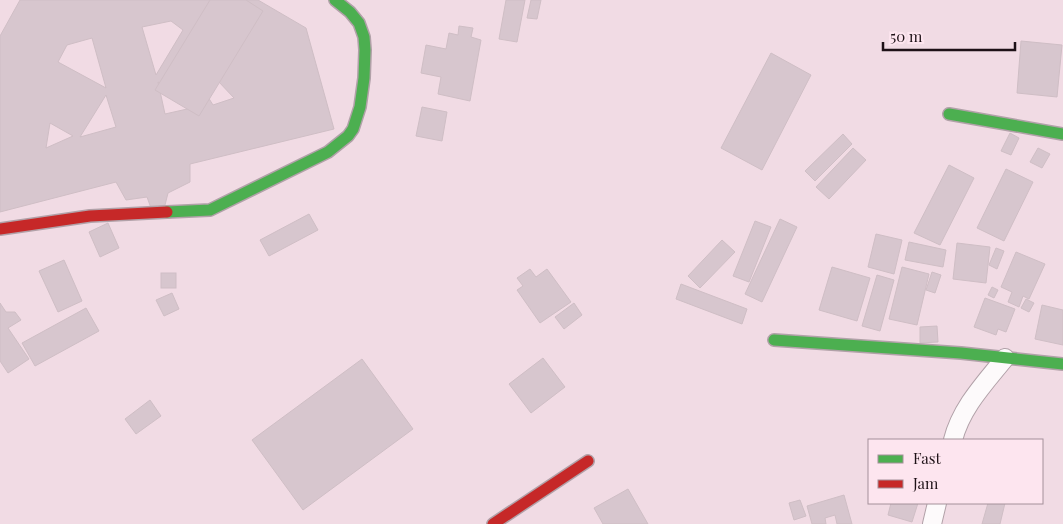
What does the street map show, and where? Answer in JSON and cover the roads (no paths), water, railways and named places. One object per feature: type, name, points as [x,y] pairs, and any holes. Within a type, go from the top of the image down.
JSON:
[{"type":"street","points":[[0,228],[90,216],[210,210],[343,143],[353,130],[364,94],[365,53],[361,28],[350,12],[334,0]]},
{"type":"street","points":[[949,114],[1063,134]]},
{"type":"street","points":[[774,340],[1063,364]]},
{"type":"street","points":[[953,439],[965,410],[1005,358]]},
{"type":"street","points":[[492,524],[588,461]]},
{"type":"street","points":[[932,524],[937,504]]}]
